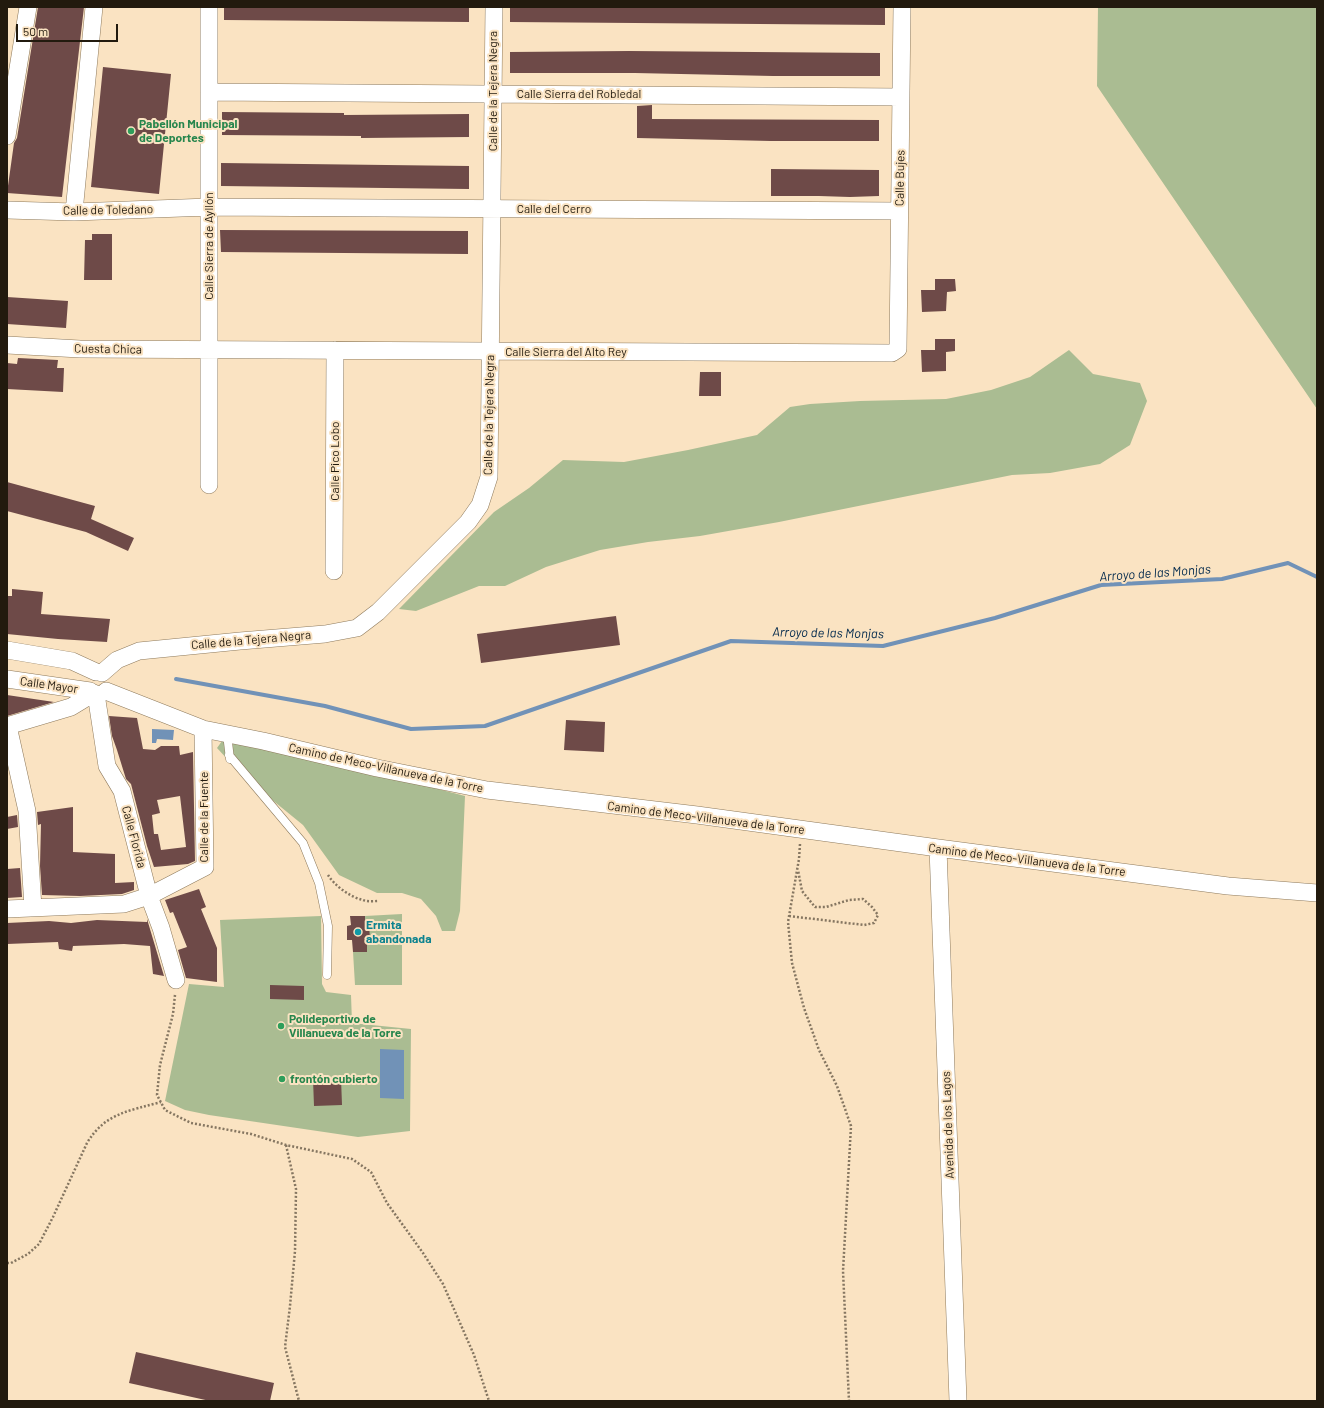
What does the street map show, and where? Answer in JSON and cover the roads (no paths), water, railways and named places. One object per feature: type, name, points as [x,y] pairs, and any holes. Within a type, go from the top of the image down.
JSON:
[{"type":"street","points":[[7,136],[28,7]]},
{"type":"street","points":[[74,212],[94,7]]},
{"type":"street","name":"Calle Sierra de Ayllón","points":[[209,7],[209,486]]},
{"type":"street","name":"Calle de la Tejera Negra","points":[[99,672],[117,660],[139,651],[325,634],[357,628],[378,612],[468,522],[480,505],[489,477],[494,7]]},
{"type":"street","name":"Calle Bujes","points":[[898,349],[902,7]]},
{"type":"street","name":"Calle Sierra del Robledal","points":[[209,92],[901,97]]},
{"type":"street","name":"Calle de Toledano","points":[[7,210],[74,212],[209,207]]},
{"type":"street","name":"Calle del Cerro","points":[[209,207],[899,211]]},
{"type":"street","name":"Cuesta Chica","points":[[7,345],[80,349],[209,349]]},
{"type":"street","name":"Calle Sierra del Alto Rey","points":[[209,349],[490,352],[886,353],[892,353],[898,349]]},
{"type":"street","name":"Calle Pico Lobo","points":[[334,571],[335,350]]},
{"type":"street","name":"Calle Mayor","points":[[7,650],[72,661],[99,672]]},
{"type":"street","name":"Calle Florida","points":[[99,672],[106,675],[109,681],[109,685],[97,692],[107,766],[122,791],[149,896],[161,928],[176,980]]},
{"type":"street","name":"Calle Mayor","points":[[7,679],[97,692]]},
{"type":"street","points":[[33,908],[27,811],[7,726],[71,707],[97,692]]},
{"type":"street","name":"Camino de Meco-Villanueva de la Torre","points":[[97,692],[203,729],[263,741],[377,768],[487,790],[697,815],[1228,886],[1317,893]]},
{"type":"street","name":"Calle de la Fuente","points":[[7,909],[124,904],[149,896],[205,867],[203,729]]},
{"type":"street","name":"Avenida de los Lagos","points":[[938,848],[958,1401]]},
{"type":"lane","points":[[227,734],[230,759],[303,843],[319,883],[328,926],[327,975]]},
{"type":"water","points":[[152,729],[174,730],[173,740],[157,739],[156,743],[152,743]]},
{"type":"water","points":[[380,1049],[404,1050],[404,1099],[380,1098]]},
{"type":"waterway","name":"Arroyo de las Monjas","points":[[176,679],[325,706],[411,729],[485,726],[731,641],[883,646],[995,618],[1101,585],[1222,579],[1288,563],[1317,577]]},
{"type":"place","name":"Pabellón Municipal de Deportes","points":[[131,131]]},
{"type":"place","name":"Ermita abandonada","points":[[358,932]]},
{"type":"place","name":"Polideportivo de Villanueva de la Torre","points":[[281,1026]]},
{"type":"place","name":"frontón cubierto","points":[[282,1079]]}]
